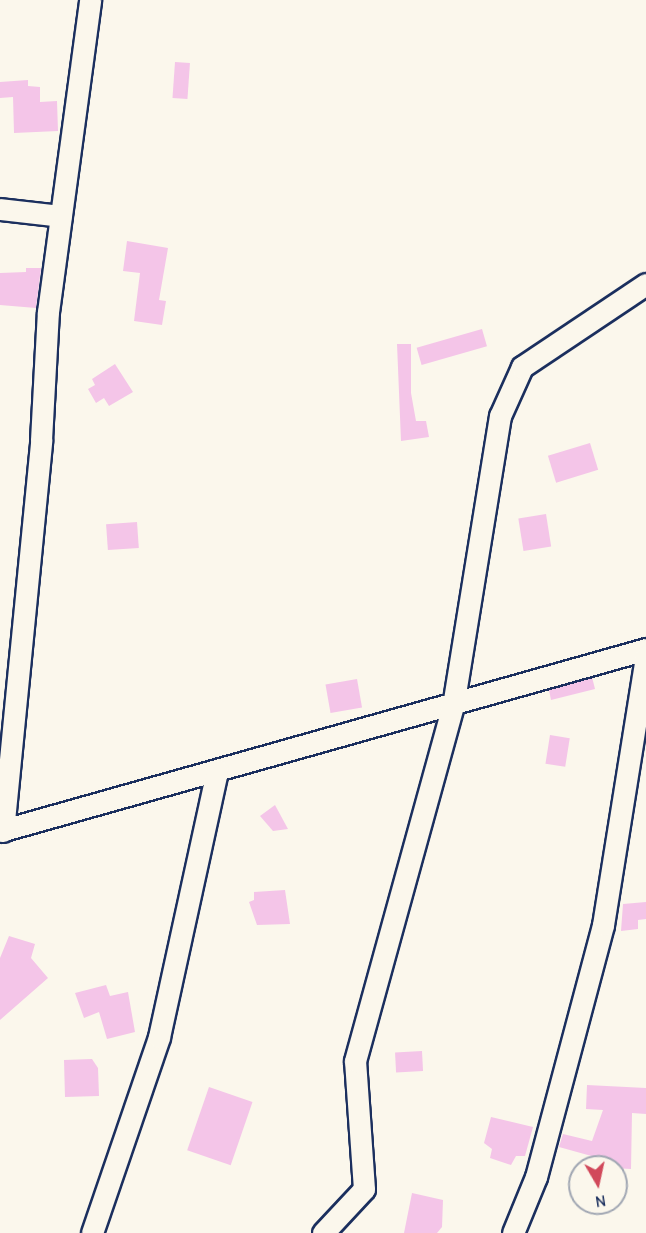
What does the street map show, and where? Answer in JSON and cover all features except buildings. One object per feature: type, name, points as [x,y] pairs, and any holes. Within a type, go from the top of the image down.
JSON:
[{"type":"street","points":[[90,0],[48,312],[41,440],[1,831],[646,650]]},
{"type":"street","points":[[0,208],[61,216]]},
{"type":"street","points":[[323,1233],[364,1189],[355,1061],[453,706],[500,416],[522,367],[558,339],[646,284]]},
{"type":"street","points":[[513,1233],[536,1177],[603,925],[646,656]]},
{"type":"street","points":[[92,1233],[159,1037],[217,770]]}]
